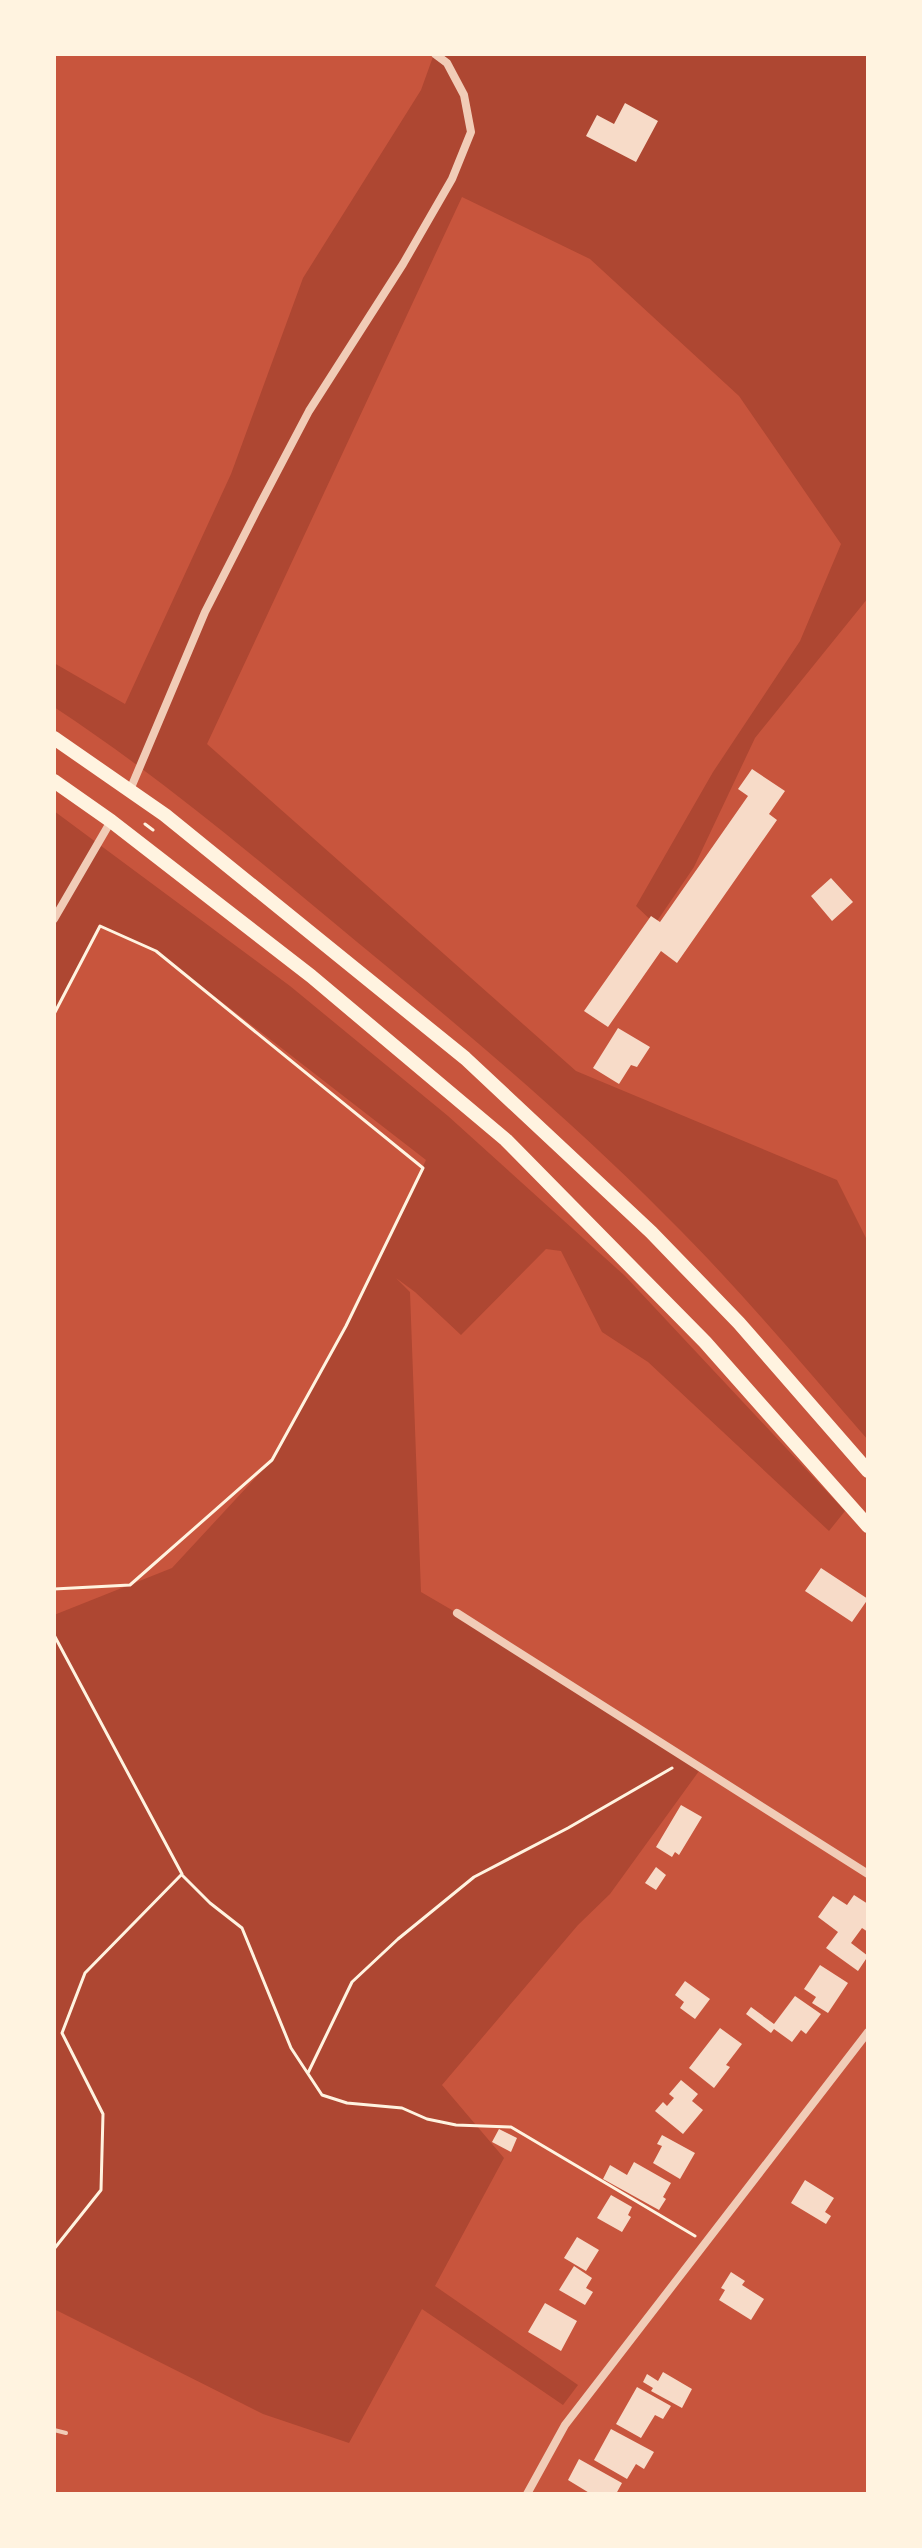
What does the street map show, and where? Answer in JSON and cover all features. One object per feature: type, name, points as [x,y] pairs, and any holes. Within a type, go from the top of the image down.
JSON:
[{"type":"highway","points":[[54,738],[130,790],[465,1058],[651,1232],[739,1323],[868,1471]]},
{"type":"highway","points":[[54,781],[111,821],[311,976],[506,1140],[705,1342],[868,1526]]},
{"type":"street","points":[[130,790],[205,612],[309,411],[403,264],[452,179],[471,132],[464,95],[447,63],[435,54]]},
{"type":"street","points":[[54,919],[111,821]]},
{"type":"street","points":[[457,1613],[868,1874]]},
{"type":"street","points":[[527,2494],[565,2425],[868,2032]]},
{"type":"lane","points":[[54,2430],[66,2433]]},
{"type":"path","points":[[54,1014],[100,926],[156,951],[423,1168],[346,1326],[272,1460],[130,1585],[54,1589]]},
{"type":"path","points":[[54,1635],[182,1874],[210,1903],[242,1928],[291,2048],[322,2095],[347,2103],[402,2108],[427,2119],[456,2125],[511,2127],[705,2242]]},
{"type":"path","points":[[308,2073],[352,1982],[398,1939],[474,1877],[568,1828],[688,1759]]},
{"type":"path","points":[[54,2249],[101,2190],[103,2114],[62,2033],[85,1973],[182,1874]]},
{"type":"shaded area","points":[[434,54],[868,54],[868,598],[755,738],[694,867],[655,924],[636,906],[713,772],[800,641],[841,544],[739,396],[590,259],[462,197],[207,744],[576,1071],[837,1180],[868,1242],[868,1440],[719,1270],[626,1176],[543,1100],[227,835],[125,756],[54,707],[54,663],[125,704],[231,474],[303,278],[421,90]]},
{"type":"shaded area","points":[[54,811],[290,986],[448,1116],[625,1276],[845,1511],[829,1531],[648,1362],[602,1332],[561,1251],[546,1249],[461,1335],[396,1278],[410,1292],[421,1592],[699,1771],[610,1894],[578,1925],[442,2085],[504,2158],[435,2286],[578,2385],[563,2405],[422,2309],[349,2443],[263,2414],[54,2309],[54,1615],[172,1568],[272,1460],[350,1318],[426,1160],[156,951],[101,926],[54,1014]]},
{"type":"building","points":[[625,103],[658,121],[636,162],[586,136],[597,115],[614,124]]},
{"type":"building","points":[[752,769],[785,791],[769,814],[777,820],[677,963],[661,951],[608,1027],[584,1011],[651,916],[660,922],[748,796],[738,789]]},
{"type":"building","points":[[831,878],[853,902],[832,921],[811,896]]},
{"type":"building","points":[[618,1028],[650,1047],[637,1067],[631,1065],[619,1084],[593,1068]]},
{"type":"building","points":[[821,1568],[868,1599],[852,1622],[805,1591]]},
{"type":"building","points":[[681,1805],[702,1817],[679,1855],[675,1852],[672,1857],[656,1847]]},
{"type":"building","points":[[656,1867],[666,1875],[656,1890],[645,1883]]},
{"type":"building","points":[[854,1895],[868,1904],[868,1932],[862,1928],[851,1943],[868,1956],[858,1971],[826,1948],[838,1932],[818,1917],[833,1896],[847,1905]]},
{"type":"building","points":[[820,1965],[848,1983],[828,2013],[812,2003],[816,1997],[804,1989]]},
{"type":"building","points":[[685,1981],[710,1999],[695,2019],[680,2008],[684,2002],[675,1995]]},
{"type":"building","points":[[795,1996],[821,2014],[806,2034],[801,2030],[792,2042],[774,2029],[771,2033],[746,2014],[751,2007],[774,2024]]},
{"type":"building","points":[[720,2028],[742,2044],[714,2088],[689,2068]]},
{"type":"building","points":[[681,2080],[698,2094],[692,2101],[703,2110],[683,2134],[655,2111],[663,2102],[667,2106],[674,2098],[669,2094]]},
{"type":"building","points":[[499,2129],[517,2138],[511,2152],[492,2142]]},
{"type":"building","points":[[662,2135],[695,2153],[680,2179],[653,2163],[662,2146],[657,2144]]},
{"type":"building","points":[[634,2162],[671,2183],[659,2210],[603,2179],[610,2165],[627,2175]]},
{"type":"building","points":[[805,2180],[834,2198],[825,2212],[831,2216],[826,2224],[791,2203]]},
{"type":"building","points":[[611,2195],[632,2207],[628,2215],[631,2217],[622,2232],[597,2218]]},
{"type":"building","points":[[577,2237],[599,2250],[586,2271],[564,2258]]},
{"type":"building","points":[[574,2266],[592,2278],[586,2288],[593,2292],[585,2305],[559,2290]]},
{"type":"building","points":[[731,2272],[745,2281],[742,2285],[764,2299],[751,2320],[719,2300],[725,2290],[721,2288]]},
{"type":"building","points":[[545,2303],[577,2321],[561,2351],[528,2332]]},
{"type":"building","points":[[663,2372],[692,2389],[682,2408],[651,2391],[653,2388],[643,2382],[647,2374],[658,2381]]},
{"type":"building","points":[[637,2387],[671,2406],[663,2419],[655,2415],[641,2438],[616,2424]]},
{"type":"building","points":[[611,2429],[654,2452],[644,2469],[636,2464],[627,2479],[594,2460]]},
{"type":"building","points":[[579,2459],[622,2483],[616,2494],[591,2494],[568,2480]]}]
